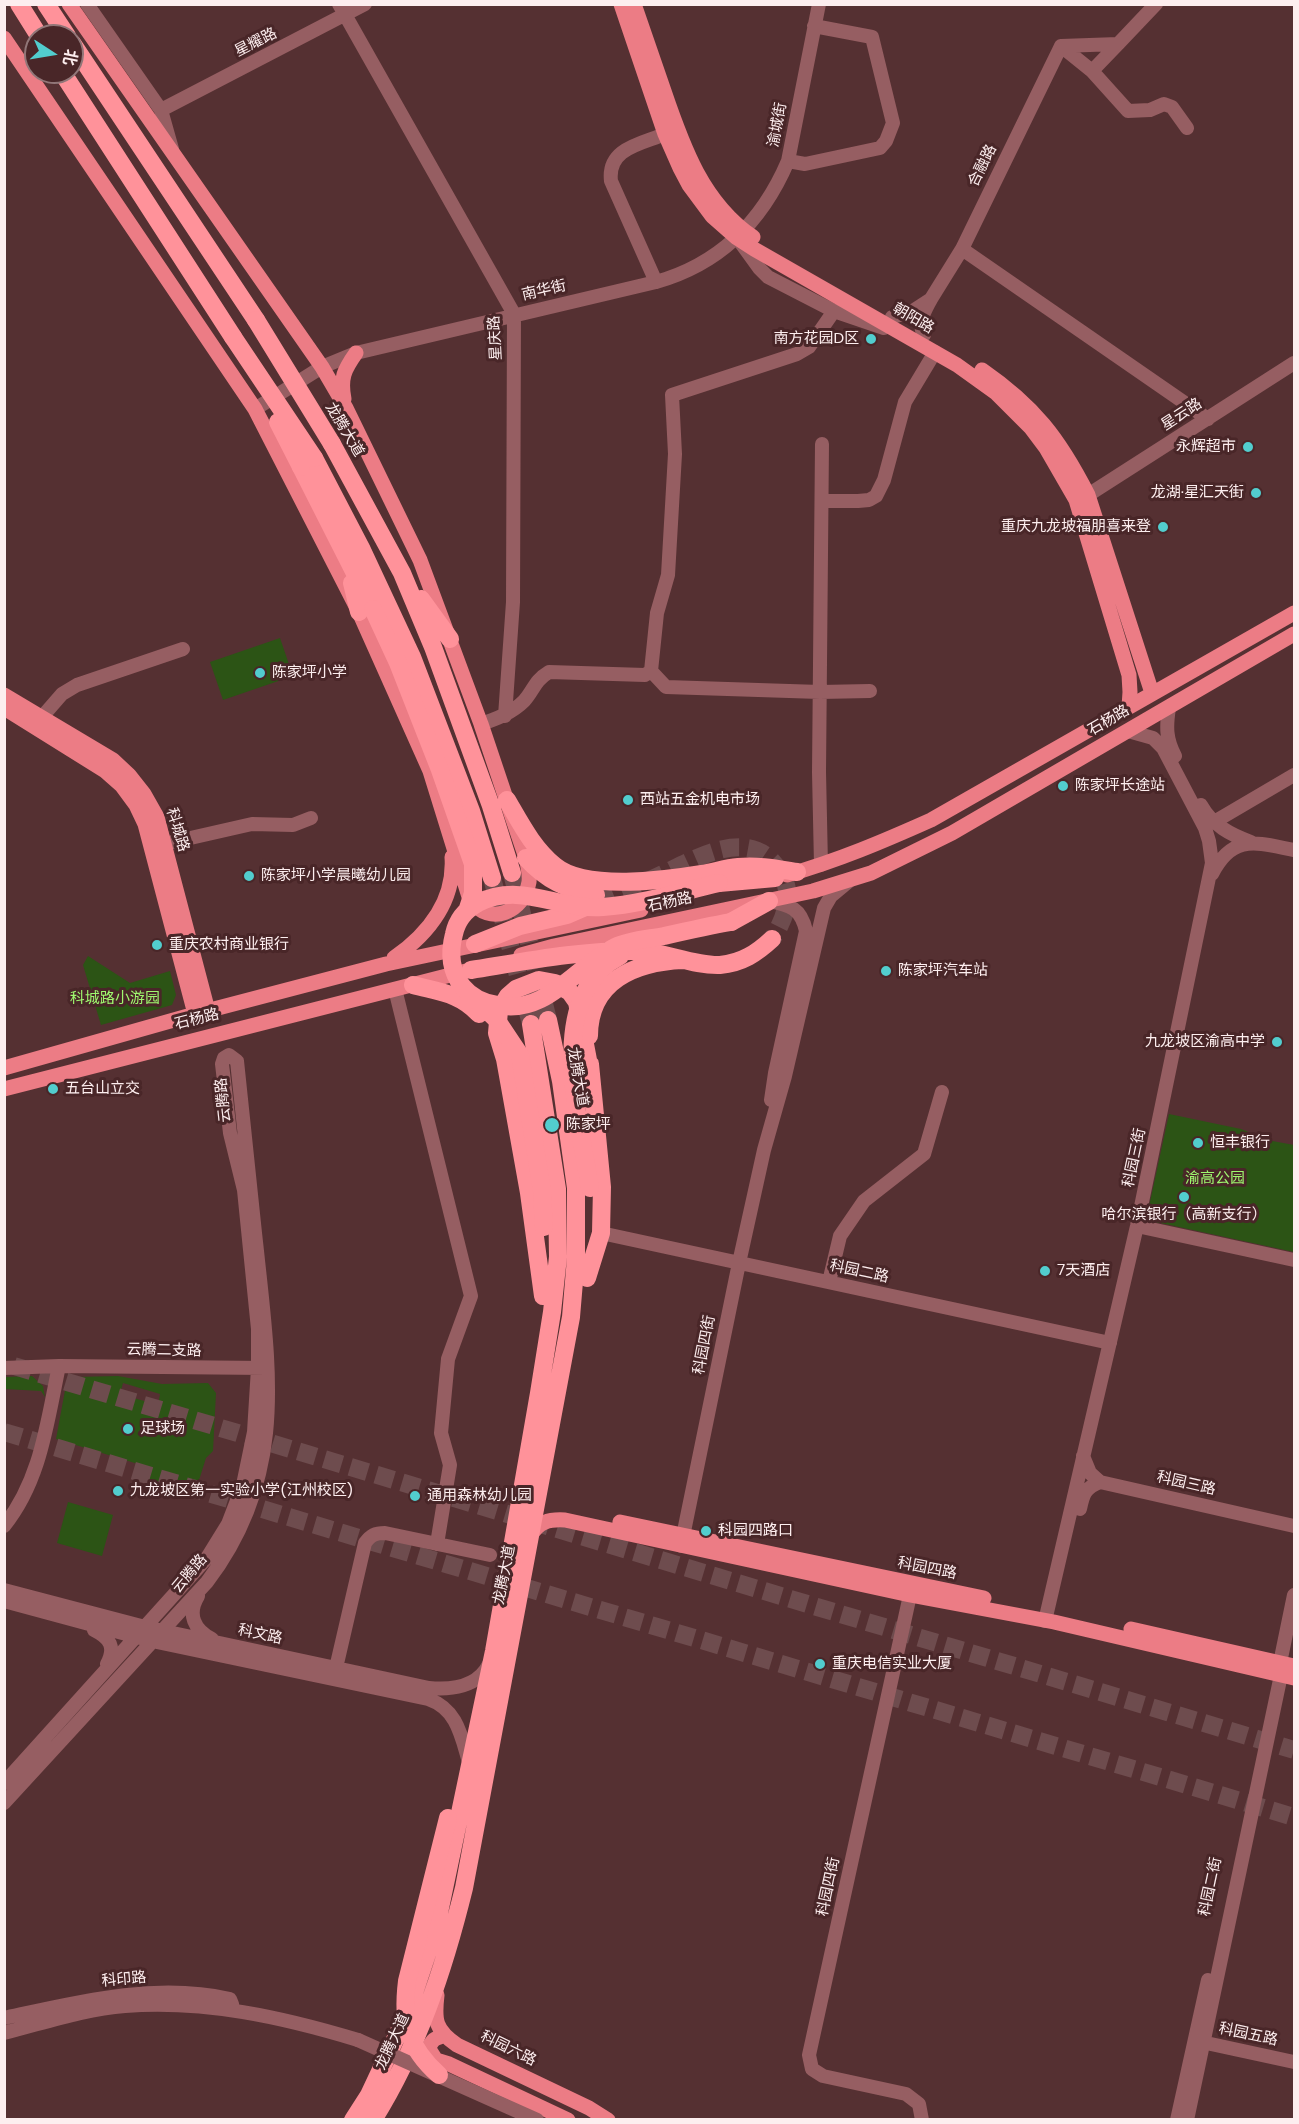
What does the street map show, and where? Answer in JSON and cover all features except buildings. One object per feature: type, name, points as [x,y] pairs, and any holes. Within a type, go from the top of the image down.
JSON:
[{"type":"highway","points":[[19,4],[32,24]]},
{"type":"highway","points":[[46,4],[59,24]]},
{"type":"highway","name":"龙腾大道","points":[[84,61],[256,320],[332,444],[402,573],[433,647],[512,873]]},
{"type":"highway","points":[[70,84],[247,359],[362,550],[412,657],[471,811],[492,878]]},
{"type":"highway","points":[[307,462],[366,610],[398,663],[440,770],[473,864],[473,893],[468,908],[457,924],[451,957],[455,977],[468,993],[496,1019],[520,1055],[542,1191],[543,1296],[539,1393]]},
{"type":"highway","points":[[402,573],[450,639]]},
{"type":"highway","points":[[507,800],[526,835],[557,868],[593,880],[670,879],[736,867],[757,866],[797,872]]},
{"type":"highway","points":[[475,944],[520,926],[567,915],[596,899],[562,887],[537,871],[526,858]]},
{"type":"highway","points":[[468,908],[502,894],[518,894],[601,907],[632,903],[718,883],[775,878]]},
{"type":"highway","points":[[468,993],[486,1003],[509,1008],[530,1004],[544,999],[582,968],[616,946],[730,922],[769,901]]},
{"type":"highway","points":[[546,1456],[568,1393],[587,1278],[590,1188],[573,1078],[571,1044],[575,1017],[584,993],[603,968],[640,946],[668,935]]},
{"type":"highway","points":[[471,970],[589,951],[642,951],[718,965],[736,962],[756,954],[772,939]]},
{"type":"highway","points":[[587,1278],[601,1233],[602,1186],[591,1076],[589,1025],[596,1003],[603,993],[631,970],[650,963],[683,960]]},
{"type":"highway","points":[[543,1296],[529,1193],[505,1059],[497,1033],[499,1011],[507,996],[516,989],[539,980],[555,983],[570,992],[577,1002],[591,1076]]},
{"type":"highway","points":[[404,987],[446,993],[468,1001],[497,1033]]},
{"type":"highway","name":"龙腾大道","points":[[353,2120],[390,2055],[407,2014],[436,1927],[494,1651],[507,1576],[522,1539],[546,1456],[571,1317],[576,1258],[576,1188],[561,1081],[539,1022],[557,1189],[558,1257],[522,1539],[464,1888],[454,1930],[422,2025],[373,2120]]},
{"type":"highway","points":[[437,2067],[426,2063],[411,2039],[404,2004],[407,1981],[448,1818],[469,1762]]},
{"type":"main road","points":[[4,38],[255,409],[366,610],[430,771],[470,900],[476,908],[483,912],[503,913],[512,910],[521,902],[529,884],[530,874],[507,800],[420,560],[346,408],[322,367],[69,4]]},
{"type":"main road","name":"朝阳路","points":[[621,4],[665,134],[689,185],[712,216],[977,378],[1012,407],[1046,448],[1076,500],[1129,675],[1129,706]]},
{"type":"main road","name":"朝阳路","points":[[634,4],[690,162],[706,190],[740,234],[777,252],[982,370],[1022,400],[1059,442],[1088,495],[1152,693]]},
{"type":"main road","points":[[346,408],[341,385],[344,370],[356,353]]},
{"type":"main road","name":"石杨路","points":[[4,1068],[386,964],[475,944],[538,933],[775,878],[821,865],[883,842],[931,820],[1294,613]]},
{"type":"main road","points":[[1117,636],[1121,641],[1126,641],[1131,638],[1132,632]]},
{"type":"main road","name":"石杨路","points":[[4,1089],[471,970],[554,946],[769,901],[851,880],[891,864],[952,833],[1294,634]]},
{"type":"main road","name":"科城路","points":[[4,695],[113,760],[144,794],[157,817],[201,1013]]},
{"type":"main road","name":"科城路","points":[[4,708],[105,771],[122,786],[136,805],[145,824],[201,1013]]},
{"type":"main road","points":[[386,964],[411,946],[440,912],[451,880],[451,836]]},
{"type":"main road","name":"科园四路","points":[[522,1539],[542,1522],[555,1519],[565,1520],[561,1515],[562,1512],[567,1511],[683,1541],[1051,1617],[1285,1671]]},
{"type":"main road","points":[[437,2067],[429,2049],[433,2040],[444,2036],[437,2025],[435,2013],[438,1981]]},
{"type":"main road","name":"科园六路","points":[[444,2036],[457,2045],[589,2108],[608,2120]]},
{"type":"main road","points":[[399,2073],[411,2064],[422,2060],[437,2067],[449,2064],[568,2120]]},
{"type":"street","points":[[87,4],[161,110],[175,157]]},
{"type":"street","name":"星耀路","points":[[161,110],[342,10],[366,4]]},
{"type":"street","name":"渝城街","points":[[740,234],[769,200],[788,161],[819,4]]},
{"type":"street","points":[[1092,71],[1156,4]]},
{"type":"street","name":"星庆路","points":[[342,10],[514,314],[513,602],[505,716]]},
{"type":"street","points":[[788,161],[805,164],[880,148],[886,141],[893,123],[872,37],[814,26]]},
{"type":"street","points":[[1061,46],[1118,44]]},
{"type":"street","points":[[1061,46],[1092,71],[1128,111],[1150,110],[1164,104],[1172,107],[1187,128]]},
{"type":"street","name":"合融路","points":[[926,306],[962,249],[1061,46]]},
{"type":"street","points":[[656,282],[611,181],[610,173],[611,166],[618,155],[665,134]]},
{"type":"street","points":[[740,234],[763,273],[834,311],[907,336]]},
{"type":"street","name":"南华街","points":[[255,409],[322,367],[356,353],[656,282],[704,264],[740,234]]},
{"type":"street","points":[[962,249],[1208,418]]},
{"type":"street","points":[[892,317],[926,306]]},
{"type":"street","points":[[924,335],[921,326],[926,306]]},
{"type":"street","points":[[651,672],[657,613],[668,575],[675,454],[672,395],[797,354],[809,347],[834,311]]},
{"type":"street","points":[[823,501],[869,500],[876,496],[884,480],[905,402],[935,352]]},
{"type":"street","name":"星云路","points":[[1088,495],[1294,363]]},
{"type":"street","points":[[821,865],[822,444]]},
{"type":"street","points":[[42,717],[62,694],[77,685],[183,649]]},
{"type":"street","points":[[481,724],[505,716],[524,701],[538,678],[549,672],[645,675],[651,672]]},
{"type":"street","points":[[651,672],[666,687],[820,692],[870,691]]},
{"type":"street","points":[[1169,708],[1166,731],[1169,744],[1205,811],[1214,822],[1234,836],[1251,842],[1294,850]]},
{"type":"street","name":"科园三街","points":[[1051,1617],[1083,1456],[1137,1226],[1210,878],[1211,852],[1205,828],[1163,748],[1153,738],[1128,731]]},
{"type":"street","points":[[1214,822],[1294,775]]},
{"type":"street","points":[[164,844],[252,824],[293,825],[311,818]]},
{"type":"street","points":[[1210,878],[1226,854],[1237,845],[1251,842]]},
{"type":"street","name":"科园四街","points":[[683,1541],[764,1150],[785,1076],[824,908],[831,896],[851,880]]},
{"type":"street","name":"科园四街","points":[[764,1150],[775,1073],[806,931],[802,917],[797,911],[790,906],[769,901]]},
{"type":"street","points":[[404,987],[471,1296],[448,1359],[441,1433],[450,1465],[437,1544]]},
{"type":"street","name":"云腾路","points":[[4,1783],[200,1567],[228,1524],[243,1485],[263,1368],[244,1190],[230,1133],[222,1064],[224,1058],[229,1055],[237,1061],[263,1368],[267,1430],[256,1488],[240,1531],[207,1582],[4,1803]]},
{"type":"street","points":[[829,1282],[840,1236],[864,1201],[924,1154],[942,1092]]},
{"type":"street","points":[[1137,1226],[1294,1260]]},
{"type":"street","name":"科园二路","points":[[601,1233],[1110,1343]]},
{"type":"street","points":[[4,1526],[24,1497],[36,1468],[59,1366]]},
{"type":"street","name":"云腾二支路","points":[[4,1368],[59,1366],[263,1368]]},
{"type":"street","points":[[1051,1617],[1083,1496],[1088,1487],[1100,1482],[1090,1473],[1083,1456]]},
{"type":"street","name":"科园三路","points":[[1100,1482],[1294,1526]]},
{"type":"street","points":[[336,1668],[365,1543],[370,1537],[376,1533],[385,1533],[490,1555],[500,1553],[522,1539]]},
{"type":"street","points":[[490,1555],[502,1566],[507,1576]]},
{"type":"street","points":[[207,1582],[195,1599],[193,1618],[202,1634],[222,1643]]},
{"type":"street","points":[[4,1585],[30,1598]]},
{"type":"street","name":"科园四街","points":[[912,1589],[809,2055],[812,2069],[823,2076],[906,2094],[919,2103],[922,2120]]},
{"type":"street","name":"科文路","points":[[4,1590],[140,1632]]},
{"type":"street","name":"科园二街","points":[[1187,2120],[1200,2042],[1285,1671],[1294,1595]]},
{"type":"street","name":"科文路","points":[[4,1601],[73,1620],[140,1632],[438,1702],[457,1722],[469,1762]]},
{"type":"street","points":[[73,1620],[102,1634],[110,1642],[112,1647],[110,1658],[102,1674]]},
{"type":"street","name":"科文路","points":[[157,1636],[222,1643],[429,1688],[452,1688],[479,1678],[486,1670],[494,1651]]},
{"type":"street","name":"科印路","points":[[4,2018],[87,2000],[141,1994],[202,1995],[230,1999],[232,2004],[222,2008]]},
{"type":"street","name":"科印路","points":[[4,2033],[123,2006],[178,2005],[222,2008],[280,2019],[358,2040],[437,2067],[537,2120]]},
{"type":"street","name":"科园二街","points":[[1177,2120],[1200,2042]]},
{"type":"street","name":"科园五路","points":[[1200,2042],[1294,2062]]},
{"type":"green space","points":[[280,638],[293,676],[223,700],[210,662]]},
{"type":"green space","name":"科城路小游园","points":[[88,956],[130,983],[170,971],[176,995],[172,1005],[101,1025],[83,965]]},
{"type":"green space","name":"渝高公园","points":[[1169,1114],[1241,1129],[1267,1140],[1294,1145],[1294,1252],[1156,1222],[1148,1211]]},
{"type":"green space","points":[[32,1376],[43,1386],[45,1397],[41,1391],[5,1389],[5,1377]]},
{"type":"green space","points":[[118,1376],[162,1384],[208,1383],[216,1393],[213,1451],[206,1458],[194,1496],[135,1478],[138,1464],[56,1439],[66,1385],[75,1377]],"holes":[[[123,1383],[160,1394],[158,1405],[120,1394]]]},
{"type":"green space","points":[[68,1502],[113,1515],[102,1556],[57,1543]]},
{"type":"tunnel","points":[[597,902],[709,853],[741,847],[757,851],[770,859],[786,883],[786,908],[772,939]]},
{"type":"tunnel","points":[[512,873],[548,1020]]},
{"type":"tunnel","points":[[492,878],[531,1024]]},
{"type":"tunnel","points":[[14,1366],[1294,1750]]},
{"type":"tunnel","points":[[4,1432],[1294,1817]]},
{"type":"place","name":"南方花园D区","points":[[871,339]]},
{"type":"place","name":"永辉超市","points":[[1248,447]]},
{"type":"place","name":"龙湖·星汇天街","points":[[1256,493]]},
{"type":"place","name":"重庆九龙坡福朋喜来登","points":[[1163,527]]},
{"type":"place","name":"陈家坪小学","points":[[260,673]]},
{"type":"place","name":"陈家坪长途站","points":[[1063,786]]},
{"type":"place","name":"西站五金机电市场","points":[[628,800]]},
{"type":"place","name":"陈家坪小学晨曦幼儿园","points":[[249,876]]},
{"type":"place","name":"重庆农村商业银行","points":[[157,945]]},
{"type":"place","name":"陈家坪汽车站","points":[[886,971]]},
{"type":"place","name":"九龙坡区渝高中学","points":[[1277,1042]]},
{"type":"place","name":"五台山立交","points":[[53,1089]]},
{"type":"place","name":"陈家坪","points":[[552,1125]]},
{"type":"place","name":"恒丰银行","points":[[1198,1143]]},
{"type":"place","name":"哈尔滨银行（高新支行）","points":[[1184,1197]]},
{"type":"place","name":"7天酒店","points":[[1045,1271]]},
{"type":"place","name":"足球场","points":[[128,1429]]},
{"type":"place","name":"九龙坡区第一实验小学(江州校区)","points":[[118,1491]]},
{"type":"place","name":"通用森林幼儿园","points":[[415,1496]]},
{"type":"place","name":"科园四路口","points":[[706,1531]]},
{"type":"place","name":"重庆电信实业大厦","points":[[820,1664]]}]
